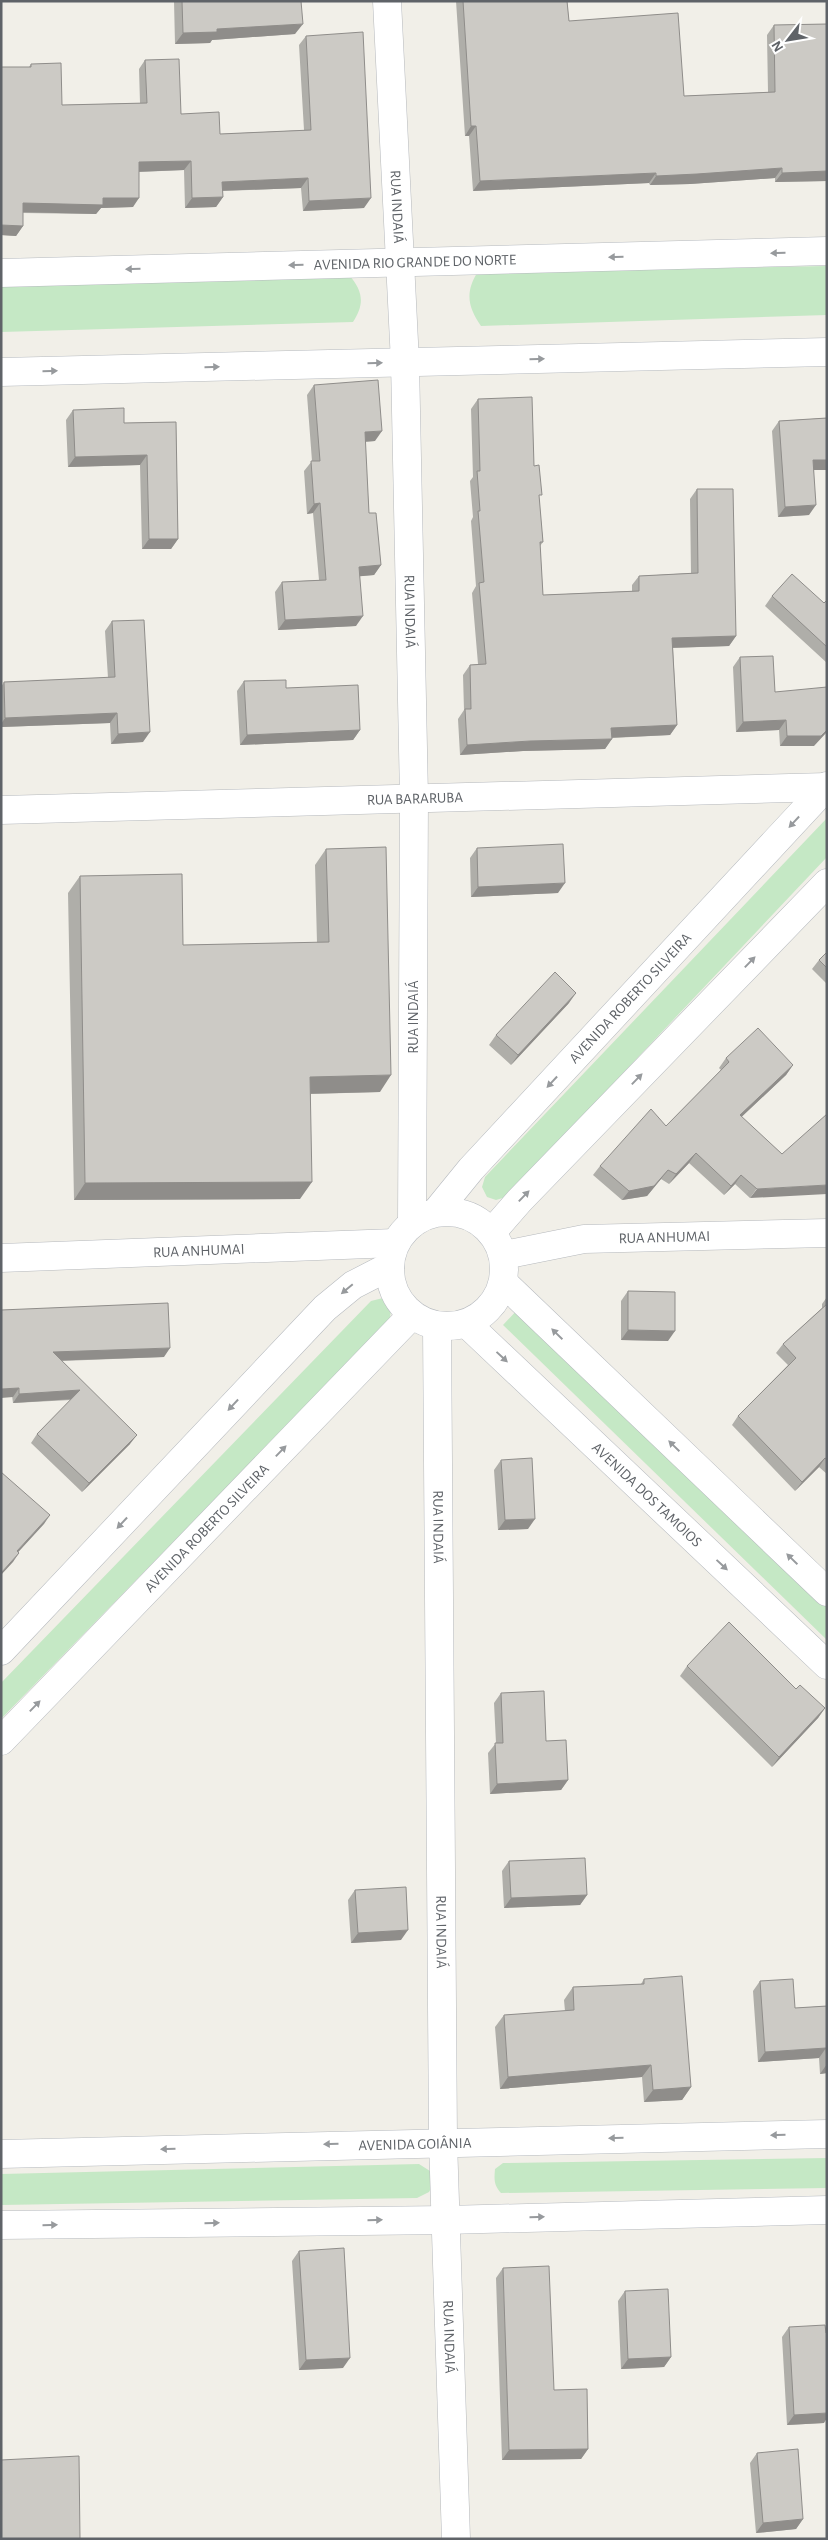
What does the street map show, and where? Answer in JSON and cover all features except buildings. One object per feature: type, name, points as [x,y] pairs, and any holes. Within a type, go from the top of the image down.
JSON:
[{"type":"street","name":"RUA INDAIÁ","points":[[387,1],[404,362],[414,797],[408,1236]]},
{"type":"street","name":"AVENIDA RIO GRANDE DO NORTE","points":[[1,273],[827,251]]},
{"type":"street","points":[[1,372],[827,352]]},
{"type":"street","name":"RUA BARARUBA","points":[[1,810],[826,786]]},
{"type":"street","name":"AVENIDA ROBERTO SILVEIRA","points":[[1,1651],[325,1308],[408,1236],[826,786]]},
{"type":"street","points":[[827,883],[519,1201],[498,1244],[504,1283],[827,1592]]},
{"type":"street","points":[[498,1244],[467,1214],[408,1236],[395,1293],[412,1315],[424,1322],[437,1326],[467,1324],[490,1308],[504,1283]]},
{"type":"street","name":"RUA ANHUMAI","points":[[498,1244],[584,1239],[827,1233]]},
{"type":"street","name":"RUA ANHUMAI","points":[[1,1258],[408,1236]]},
{"type":"street","name":"AVENIDA ROBERTO SILVEIRA","points":[[1,1741],[412,1315]]},
{"type":"street","name":"AVENIDA DOS TAMOIOS","points":[[467,1324],[827,1665]]},
{"type":"street","name":"RUA INDAIÁ","points":[[437,1326],[443,2141],[456,2539]]},
{"type":"street","name":"AVENIDA GOIÂNIA","points":[[1,2154],[443,2141],[827,2134]]},
{"type":"street","points":[[1,2225],[447,2220],[827,2210]]},
{"type":"green space","points":[[827,266],[827,315],[481,326],[473,313],[470,300],[471,287],[477,273]]},
{"type":"green space","points":[[349,275],[360,292],[361,298],[357,315],[353,322],[1,332],[1,286]]},
{"type":"green space","points":[[827,818],[827,857],[506,1197],[496,1200],[487,1197],[482,1187],[485,1177]]},
{"type":"green space","points":[[383,1298],[391,1308],[390,1319],[1,1719],[1,1683],[371,1301]]},
{"type":"green space","points":[[521,1306],[827,1601],[827,1640],[503,1325]]},
{"type":"green space","points":[[827,2158],[827,2188],[501,2193],[495,2179],[495,2169],[503,2163]]},
{"type":"green space","points":[[419,2164],[430,2171],[434,2183],[429,2192],[417,2198],[1,2205],[1,2174]]}]
